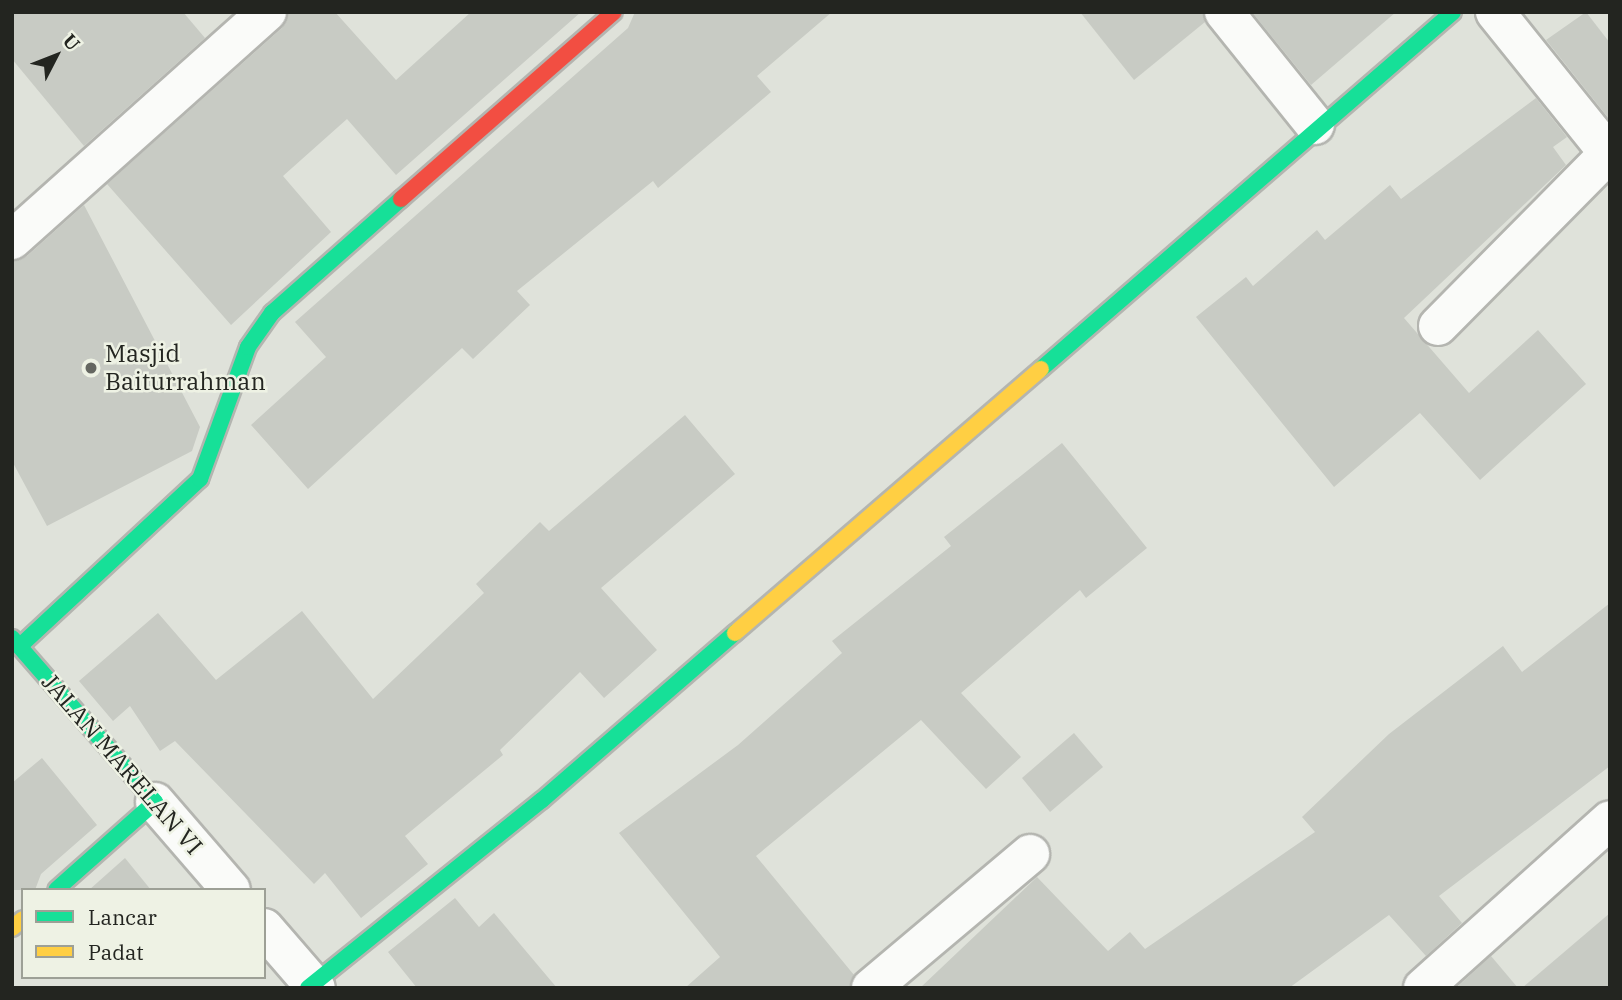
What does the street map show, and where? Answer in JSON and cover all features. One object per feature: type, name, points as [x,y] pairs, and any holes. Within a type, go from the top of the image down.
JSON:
[{"type":"street","points":[[12,240],[267,12]]},
{"type":"street","points":[[16,642],[200,479],[212,460],[248,347],[272,313],[614,12]]},
{"type":"street","points":[[1224,12],[1315,125]]},
{"type":"street","points":[[266,930],[312,986],[542,800],[1315,125],[1453,12]]},
{"type":"street","points":[[1438,326],[1609,155],[1495,12]]},
{"type":"street","name":"JALAN MARELAN VI","points":[[16,642],[229,888]]},
{"type":"street","points":[[58,888],[155,802]]},
{"type":"street","points":[[1423,988],[1610,820]]},
{"type":"street","points":[[871,988],[1030,854]]},
{"type":"building","points":[[12,12],[183,12],[205,38],[84,146],[12,59]]},
{"type":"building","points":[[288,12],[335,12],[396,80],[471,12],[581,12],[396,175],[347,119],[283,176],[331,232],[231,325],[107,184],[282,28]]},
{"type":"building","points":[[635,12],[832,12],[757,76],[771,92],[658,188],[653,181],[517,291],[530,305],[473,359],[462,348],[308,489],[251,425],[326,357],[295,322],[628,28]]},
{"type":"building","points":[[1080,12],[1203,12],[1205,22],[1134,80]]},
{"type":"building","points":[[1252,12],[1396,12],[1311,85]]},
{"type":"building","points":[[1586,12],[1610,43],[1610,120],[1546,40]]},
{"type":"building","points":[[1536,98],[1567,137],[1553,147],[1566,165],[1404,318],[1469,393],[1538,330],[1586,384],[1480,480],[1420,413],[1334,487],[1196,317],[1246,277],[1253,286],[1317,230],[1325,240],[1390,185],[1401,199]]},
{"type":"building","name":"Masjid Baiturrahman","points":[[84,205],[200,427],[192,451],[47,526],[12,461],[12,261],[27,256]]},
{"type":"building","points":[[685,415],[735,474],[601,588],[657,650],[604,698],[580,672],[500,750],[503,755],[405,836],[428,864],[361,918],[325,873],[314,884],[175,741],[160,751],[130,706],[113,721],[79,681],[158,613],[216,680],[302,611],[373,699],[484,593],[476,584],[540,522],[549,531]]},
{"type":"building","points":[[1062,443],[1147,548],[1086,598],[1080,590],[961,693],[1021,757],[986,789],[921,720],[756,856],[854,975],[850,988],[685,988],[720,957],[619,833],[738,745],[842,653],[832,641],[951,546],[944,537]]},
{"type":"building","points":[[1610,603],[1610,766],[1439,896],[1462,923],[1426,956],[1389,915],[1289,988],[920,988],[1037,877],[1108,951],[1130,932],[1145,949],[1315,832],[1302,817],[1389,734],[1503,646],[1522,672]]},
{"type":"building","points":[[1074,733],[1103,767],[1050,812],[1022,778]]},
{"type":"building","points":[[42,758],[97,825],[41,874],[36,888],[12,890],[12,783]]},
{"type":"building","points":[[125,858],[149,888],[91,888]]},
{"type":"building","points":[[455,898],[479,927],[494,913],[557,988],[417,988],[388,952]]},
{"type":"building","points":[[1610,913],[1610,988],[1522,988]]},
{"type":"building","points":[[1491,956],[1518,988],[1456,988]]},
{"type":"traffic: fast","points":[[1041,369],[1453,12]]},
{"type":"traffic: fast","points":[[20,646],[200,479],[248,347],[272,313],[401,199]]},
{"type":"traffic: fast","points":[[308,988],[542,800],[735,633]]},
{"type":"traffic: fast","points":[[12,638],[155,802],[58,888]]},
{"type":"traffic: slow","points":[[735,633],[1041,369]]},
{"type":"traffic: slow","points":[[12,928],[21,921]]},
{"type":"traffic: jam","points":[[401,199],[614,12]]},
{"type":"place","name":"Masjid Baiturrahman","points":[[91,368]]}]
